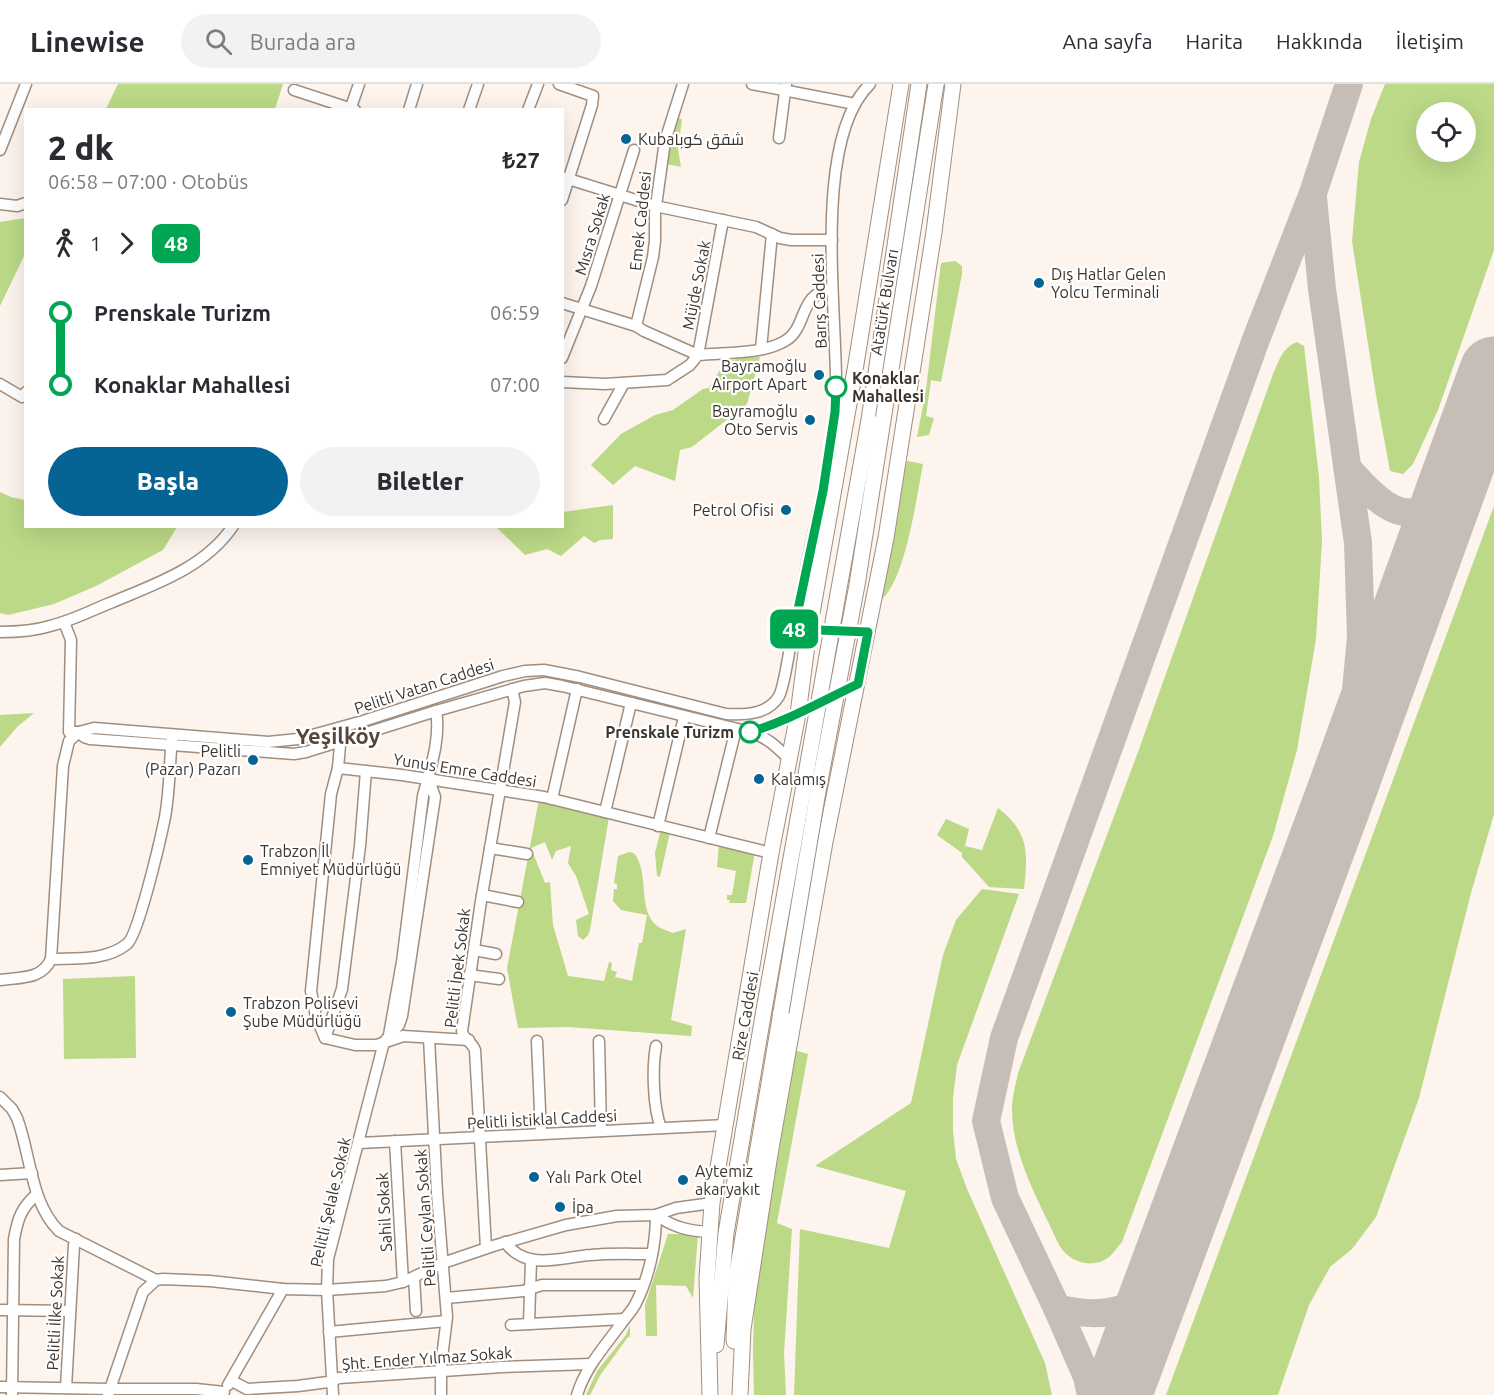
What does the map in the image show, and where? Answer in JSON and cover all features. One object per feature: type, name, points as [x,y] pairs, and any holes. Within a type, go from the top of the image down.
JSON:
[{"type":"highway","points":[[710,1395],[707,1289],[712,1203],[771,853],[798,714],[807,648],[802,630],[856,364],[901,84]]},
{"type":"highway","name":"Atatürk Bulvarı","points":[[830,638],[869,420],[919,84]]},
{"type":"highway","name":"Atatürk Bulvarı","points":[[738,1395],[734,1372],[733,1324],[736,1279],[817,797],[877,464],[936,84]]},
{"type":"highway","points":[[738,1395],[743,1329],[768,1164],[825,842],[886,538],[934,232],[953,84]]},
{"type":"highway","name":"Rize Caddesi","points":[[716,1395],[715,1367],[726,1233],[830,638]]},
{"type":"highway","points":[[802,687],[809,696],[821,702]]},
{"type":"street","points":[[0,150],[26,84]]},
{"type":"street","points":[[352,108],[359,84]]},
{"type":"street","points":[[410,108],[417,84]]},
{"type":"street","points":[[470,108],[478,84]]},
{"type":"street","points":[[529,108],[538,84]]},
{"type":"street","name":"Emek Caddesi","points":[[636,326],[653,257],[655,206],[666,141],[683,84]]},
{"type":"street","points":[[752,84],[786,87],[855,104]]},
{"type":"street","name":"Barış Caddesi","points":[[802,630],[835,412],[836,324],[832,289],[832,240],[838,152],[847,120],[855,104],[870,84]]},
{"type":"street","points":[[565,85],[593,96],[592,105],[566,178],[655,206],[756,227],[791,240],[832,240]]},
{"type":"street","points":[[779,138],[786,87]]},
{"type":"street","points":[[294,90],[349,108]]},
{"type":"street","name":"Mısra Sokak","points":[[564,353],[582,310],[634,150]]},
{"type":"street","points":[[0,204],[17,206],[24,204]]},
{"type":"street","name":"Müjde Sokak","points":[[698,355],[723,220]]},
{"type":"street","points":[[761,349],[772,234]]},
{"type":"street","points":[[564,304],[636,326],[698,355],[761,349],[784,342],[791,336],[810,301],[822,290],[832,289]]},
{"type":"street","points":[[564,382],[624,383],[668,380],[690,365],[698,355]]},
{"type":"street","points":[[604,418],[624,383]]},
{"type":"street","points":[[0,384],[24,395]]},
{"type":"street","points":[[0,632],[27,631],[64,622],[178,573],[213,548],[231,528]]},
{"type":"street","points":[[64,622],[71,640],[69,732],[79,732]]},
{"type":"street","points":[[802,630],[830,638]]},
{"type":"street","name":"Pelitli Vatan Caddesi","points":[[79,732],[93,728],[172,739],[268,742],[298,740],[503,676],[537,670],[580,677],[726,714],[750,714],[768,707],[779,696],[802,630]]},
{"type":"street","points":[[807,648],[818,636],[830,638],[868,632]]},
{"type":"street","name":"Pelitli Vatan Caddesi","points":[[340,740],[512,689],[545,683],[764,736],[790,760]]},
{"type":"street","points":[[750,732],[798,714],[858,684]]},
{"type":"street","name":"Pelitli İpek Sokak","points":[[486,1248],[475,1050],[462,1031],[469,975],[515,702],[512,689]]},
{"type":"street","points":[[552,799],[577,689]]},
{"type":"street","points":[[604,812],[631,703]]},
{"type":"street","name":"Pelitli Şelale Sokak","points":[[333,1395],[327,1290],[328,1259],[387,1039],[403,952],[423,795],[429,780],[437,727],[436,711]]},
{"type":"street","points":[[658,826],[684,717]]},
{"type":"street","points":[[325,1038],[313,1003],[312,970],[331,794],[338,768],[341,728]]},
{"type":"street","points":[[709,838],[736,729]]},
{"type":"street","points":[[0,980],[39,975],[51,959],[63,766],[69,741],[79,732]]},
{"type":"street","points":[[51,959],[97,957],[112,953],[129,943],[141,916],[164,821],[172,739],[294,754],[340,740]]},
{"type":"street","name":"Yunus Emre Caddesi","points":[[338,768],[402,775],[552,799],[771,853]]},
{"type":"street","points":[[325,1038],[342,988],[360,846],[366,771]]},
{"type":"street","points":[[490,848],[527,854]]},
{"type":"street","points":[[482,895],[519,902]]},
{"type":"street","points":[[474,950],[496,954]]},
{"type":"street","points":[[469,975],[499,979]]},
{"type":"street","points":[[325,1038],[355,1045],[377,1045],[387,1039],[403,1036],[469,1040]]},
{"type":"street","name":"Pelitli Ceylan Sokak","points":[[429,1038],[446,1298],[446,1321],[440,1371],[441,1395]]},
{"type":"street","points":[[537,1041],[541,1134]]},
{"type":"street","points":[[599,1041],[601,1131]]},
{"type":"street","points":[[656,1046],[656,1108],[661,1128]]},
{"type":"street","points":[[0,1097],[17,1118],[38,1194],[52,1223],[59,1231],[156,1280],[173,1278],[283,1289],[327,1290],[386,1286],[408,1280],[443,1263],[486,1248],[590,1220],[617,1216],[656,1215],[676,1208],[712,1203]]},
{"type":"street","name":"Pelitli İstiklal Caddesi","points":[[359,1143],[726,1125]]},
{"type":"street","name":"Sahil Sokak","points":[[395,1141],[408,1280],[416,1311]]},
{"type":"street","points":[[0,1175],[32,1173]]},
{"type":"street","points":[[12,1391],[14,1239],[24,1205],[38,1194]]},
{"type":"street","points":[[656,1215],[670,1224],[687,1230],[709,1232]]},
{"type":"street","points":[[577,1395],[585,1372],[634,1307],[652,1254],[656,1215]]},
{"type":"street","name":"Pelitli İlke Sokak","points":[[66,1388],[76,1239]]},
{"type":"street","points":[[505,1242],[517,1256],[545,1262],[590,1255],[652,1254]]},
{"type":"street","points":[[529,1324],[531,1260]]},
{"type":"street","points":[[109,1392],[143,1292],[156,1280]]},
{"type":"street","points":[[446,1298],[523,1291],[542,1285],[643,1285]]},
{"type":"street","points":[[0,1387],[12,1391],[66,1388],[109,1392],[196,1389],[223,1393],[283,1289]]},
{"type":"street","points":[[0,1311],[70,1311]]},
{"type":"street","points":[[511,1325],[624,1319]]},
{"type":"street","points":[[329,1332],[446,1321]]},
{"type":"street","name":"Şht. Ender Yılmaz Sokak","points":[[231,1381],[248,1389],[298,1386],[339,1378],[502,1366],[591,1364]]},
{"type":"green space","points":[[118,84],[283,84],[275,108],[106,108]]},
{"type":"green space","points":[[1385,84],[1494,84],[1494,250],[1438,410],[1413,464],[1403,474],[1390,471],[1352,241],[1359,162],[1371,119]]},
{"type":"green space","points":[[674,118],[682,119],[678,149],[681,167],[662,163]]},
{"type":"green space","points":[[24,218],[24,256],[0,306],[0,222]]},
{"type":"green space","points":[[955,261],[962,266],[962,274],[941,382],[931,380],[926,416],[934,418],[929,435],[917,437],[926,390],[941,263]]},
{"type":"green space","points":[[1297,342],[1304,346],[1319,477],[1322,541],[1316,639],[1297,750],[1273,836],[1122,1242],[1111,1255],[1102,1261],[1081,1262],[1069,1256],[1059,1245],[1022,1162],[1013,1127],[1012,1109],[1018,1073],[1138,752],[1273,374],[1284,351]]},
{"type":"green space","points":[[760,357],[747,404],[692,447],[680,450],[675,481],[635,466],[613,485],[591,465],[621,434],[655,415],[673,410],[703,389],[709,388],[719,371],[728,362],[741,358]]},
{"type":"green space","points":[[907,461],[923,464],[909,538],[896,577],[888,592],[879,601]]},
{"type":"green space","points":[[0,492],[24,500],[24,528],[176,528],[163,550],[96,586],[54,604],[8,615],[0,613]]},
{"type":"green space","points":[[613,505],[613,539],[594,543],[584,536],[561,556],[547,549],[525,555],[497,528],[564,528],[564,512]]},
{"type":"green space","points":[[1494,506],[1494,814],[1471,893],[1419,1098],[1376,1217],[1352,1249],[1330,1267],[1309,1305],[1278,1395],[1166,1395]]},
{"type":"green space","points":[[34,713],[17,727],[0,747],[0,715]]},
{"type":"green space","points":[[539,799],[609,817],[590,930],[583,940],[578,936],[576,920],[589,914],[576,876],[568,863],[571,846],[556,851],[552,860],[545,842],[531,848],[545,883],[550,882],[553,925],[568,976],[604,981],[609,962],[612,963],[611,970],[617,972],[615,977],[632,981],[647,915],[621,910],[613,901],[614,889],[617,889],[617,884],[614,883],[618,856],[629,852],[634,853],[642,870],[645,900],[650,918],[656,925],[673,933],[686,929],[671,1020],[692,1026],[691,1036],[568,1027],[518,1028],[507,968]]},
{"type":"green space","points":[[998,808],[1021,834],[1026,853],[1024,889],[989,887],[962,857],[962,853],[937,835],[946,819],[969,829],[965,846],[982,850]]},
{"type":"green space","points":[[661,829],[670,832],[660,877],[657,876],[655,853]]},
{"type":"green space","points":[[719,843],[755,851],[746,903],[729,903],[730,900],[727,900],[727,895],[732,895],[736,871],[717,867]]},
{"type":"green space","points":[[982,889],[1019,894],[957,1065],[953,1098],[956,1159],[967,1189],[1045,1363],[1052,1395],[794,1395],[800,1229],[889,1248],[906,1191],[815,1166],[911,1103],[943,955],[956,920]]},
{"type":"green space","points":[[135,976],[136,1058],[64,1059],[63,979]]},
{"type":"green space","points":[[794,1050],[808,1054],[777,1223],[792,1229],[784,1353],[786,1395],[754,1395],[754,1303]]},
{"type":"green space","points":[[668,1234],[698,1234],[693,1298],[686,1286],[656,1285],[657,1336],[646,1336],[645,1305]]},
{"type":"green space","points":[[630,1325],[630,1337],[601,1374],[590,1395],[586,1395],[597,1371],[626,1335]]},
{"type":"taxiway","points":[[1091,1395],[1087,1377],[1057,1308],[1005,1198],[986,1121],[1004,1038],[1255,342],[1313,193],[1349,84]]},
{"type":"taxiway","points":[[1313,198],[1322,289],[1358,543],[1361,637],[1354,711],[1335,809]]},
{"type":"taxiway","points":[[1348,469],[1382,502],[1403,512],[1426,509],[1450,493]]},
{"type":"taxiway","points":[[1057,1308],[1085,1313],[1110,1312],[1133,1304],[1156,1288]]},
{"type":"runway","points":[[1117,1395],[1335,809],[1494,371]]},
{"type":"bus line","name":"48","points":[[750,732],[798,714],[858,684],[868,632],[794,629],[823,491],[835,412],[836,387]]},
{"type":"place","name":"Kubaشقق كوبا","points":[[626,139]]},
{"type":"place","name":"Dış Hatlar Gelen Yolcu Terminali","points":[[1039,283]]},
{"type":"place","name":"Bayramoğlu Airport Apart","points":[[819,375]]},
{"type":"place","name":"Konaklar Mahallesi","points":[[836,387]]},
{"type":"place","name":"Bayramoğlu Oto Servis","points":[[810,420]]},
{"type":"place","name":"Petrol Ofisi","points":[[786,510]]},
{"type":"place","name":"Prenskale Turizm","points":[[750,732]]},
{"type":"place","name":"Pelitli (Pazar) Pazarı","points":[[253,760]]},
{"type":"place","name":"Kalamış","points":[[759,779]]},
{"type":"place","name":"Trabzon İl Emniyet Müdürlüğü","points":[[248,860]]},
{"type":"place","name":"Trabzon Polisevi Şube Müdürlüğü","points":[[231,1012]]},
{"type":"place","name":"Yalı Park Otel","points":[[534,1177]]},
{"type":"place","name":"Aytemiz akaryakıt","points":[[683,1180]]},
{"type":"place","name":"İpa","points":[[560,1207]]},
{"type":"district","name":"Yeşilköy","points":[[338,736]]}]
